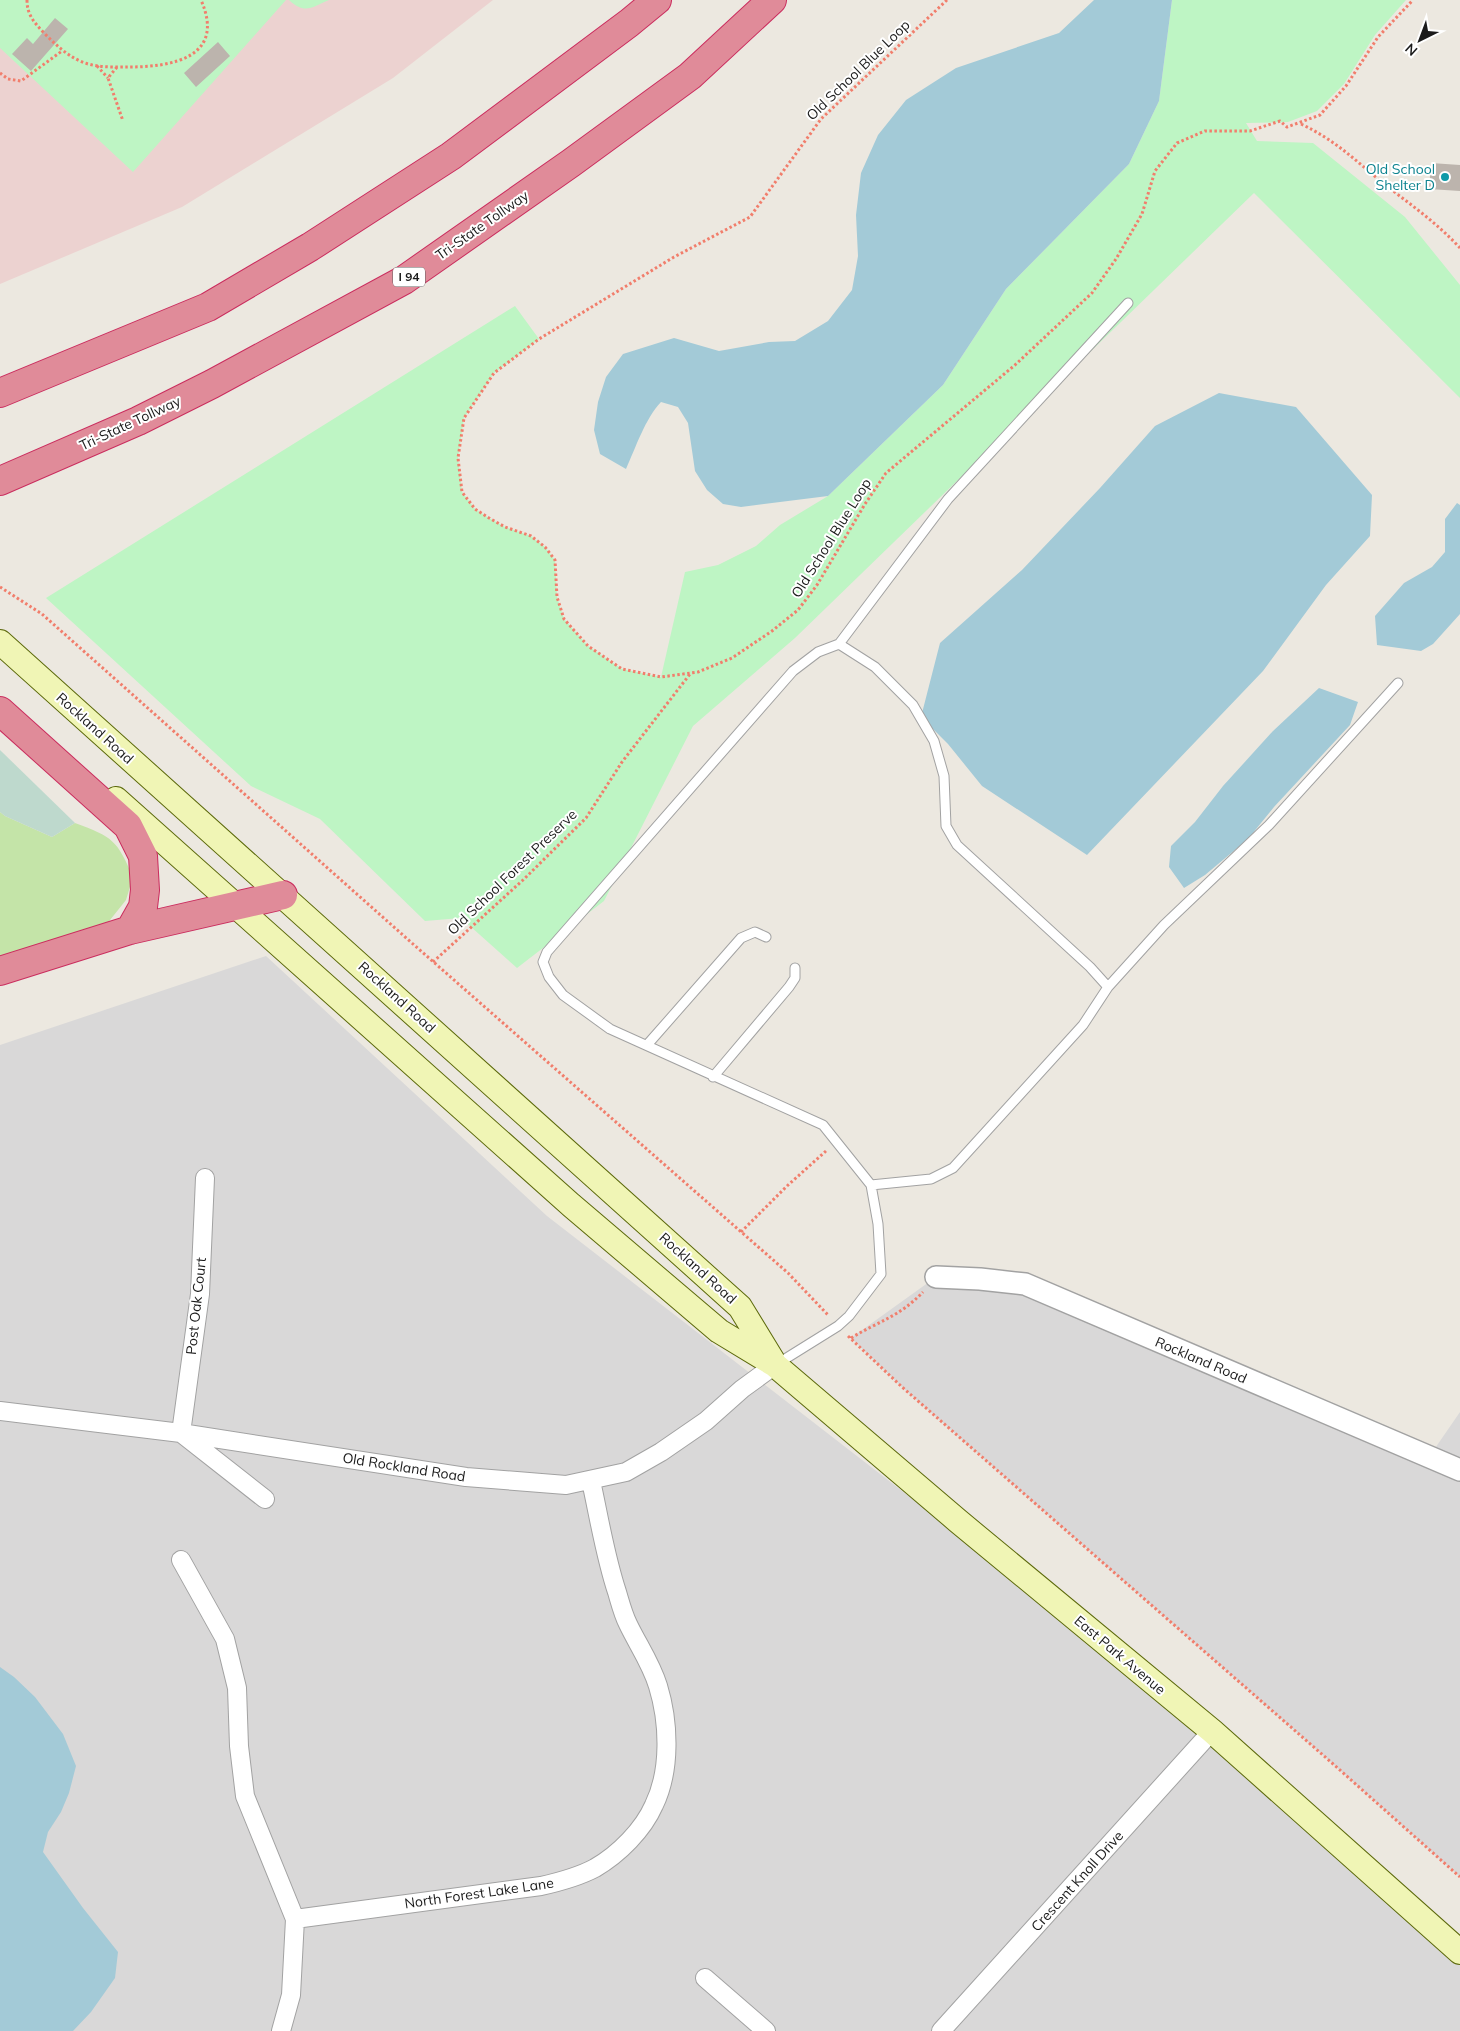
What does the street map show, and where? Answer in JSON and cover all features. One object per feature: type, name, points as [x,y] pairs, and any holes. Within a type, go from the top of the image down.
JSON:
[{"type":"highway","points":[[0,393],[208,307],[310,247],[451,156],[622,29],[656,0]]},
{"type":"highway","name":"Tri-State Tollway","points":[[0,481],[147,417],[404,280],[571,163],[690,76],[772,0]]},
{"type":"highway","points":[[0,711],[128,826],[143,856],[145,890],[143,907],[130,930]]},
{"type":"highway","points":[[0,971],[130,930],[283,895]]},
{"type":"main road","name":"Rockland Road","points":[[0,642],[740,1307],[775,1365]]},
{"type":"main road","points":[[0,697],[571,1205],[712,1325],[775,1365]]},
{"type":"main road","name":"East Park Avenue","points":[[775,1365],[958,1521],[1212,1731],[1460,1952]]},
{"type":"street","name":"Post Oak Court","points":[[180,1432],[200,1294],[205,1178]]},
{"type":"street","name":"Rockland Road","points":[[936,1277],[980,1278],[1025,1284],[1460,1470]]},
{"type":"street","name":"Old Rockland Road","points":[[0,1411],[180,1432],[466,1477],[566,1485],[626,1472],[661,1452],[706,1421],[742,1389],[775,1365]]},
{"type":"street","points":[[180,1432],[265,1499]]},
{"type":"street","name":"North Forest Lake Lane","points":[[295,1918],[541,1886],[563,1881],[594,1868],[617,1853],[638,1830],[654,1806],[663,1780],[665,1724],[658,1686],[646,1657],[628,1623],[616,1589],[591,1481]]},
{"type":"street","points":[[181,1560],[225,1639],[237,1688],[239,1746],[245,1796],[295,1918],[291,1995],[282,2031]]},
{"type":"street","name":"Crescent Knoll Drive","points":[[941,2031],[1212,1731]]},
{"type":"street","points":[[705,1978],[766,2031]]},
{"type":"lane","points":[[775,1365],[838,1326],[849,1316],[881,1274],[878,1224],[871,1185],[823,1125],[610,1029],[563,995],[549,977],[543,962],[547,952],[793,671],[818,652],[839,644],[948,499],[1128,303]]},
{"type":"lane","points":[[839,644],[875,667],[913,704],[934,741],[944,776],[946,826],[957,845],[1090,967],[1108,987]]},
{"type":"lane","points":[[871,1185],[932,1179],[953,1168],[1083,1025],[1108,987],[1164,926],[1269,825],[1398,683]]},
{"type":"lane","points":[[646,1045],[741,938],[754,932],[766,937]]},
{"type":"lane","points":[[713,1076],[789,987],[795,978],[795,968]]},
{"type":"path","points":[[27,0],[27,9],[32,20],[62,51],[81,62],[97,66],[118,67],[165,65],[196,54],[205,42],[209,25],[201,0]]},
{"type":"path","name":"Old School Blue Loop","points":[[947,0],[821,118],[750,217],[674,258],[539,339],[494,373],[464,418],[458,458],[462,492],[475,508],[489,518],[505,527],[532,536],[545,547],[555,560],[557,597],[564,619],[588,646],[622,669],[661,678],[698,672],[732,658],[772,631],[798,610],[817,585],[865,504],[886,473],[956,412],[1015,365],[1092,293],[1116,258],[1142,214],[1155,171],[1177,143],[1205,130],[1250,130],[1280,121],[1287,127],[1300,124]]},
{"type":"path","points":[[1300,124],[1320,115],[1327,108],[1346,86],[1378,37],[1413,0]]},
{"type":"path","points":[[0,73],[8,79],[21,81],[62,51]]},
{"type":"path","points":[[97,66],[108,78],[123,121]]},
{"type":"path","points":[[108,78],[118,67]]},
{"type":"path","points":[[1300,124],[1323,134],[1344,149],[1383,183],[1442,229],[1460,248]]},
{"type":"path","points":[[0,587],[42,614],[433,962],[788,1273],[820,1306]]},
{"type":"path","name":"Old School Forest Preserve","points":[[433,962],[523,880],[586,818],[622,762],[690,673]]},
{"type":"path","points":[[741,1232],[787,1186],[828,1149]]},
{"type":"path","points":[[851,1338],[869,1327],[885,1321],[910,1305],[936,1277]]},
{"type":"path","points":[[846,1334],[902,1387],[1332,1762],[1460,1877]]},
{"type":"shaded area","points":[[0,0],[493,0],[393,78],[182,207],[0,284]]},
{"type":"shaded area","points":[[266,956],[547,1216],[1212,1731],[1460,1952],[1460,2031],[0,2031],[0,1045]]},
{"type":"shaded area","points":[[936,1277],[1025,1284],[1429,1457],[1460,1412],[1460,1877],[902,1387],[851,1338]]},
{"type":"green space","points":[[0,0],[286,0],[133,172],[0,48]]},
{"type":"green space","points":[[289,0],[329,0],[313,7],[304,8],[295,5]]},
{"type":"green space","points":[[1172,0],[1406,0],[1375,35],[1344,84],[1317,111],[1288,122],[1246,123],[1257,141],[1313,143],[1405,217],[1460,285],[1460,398],[1254,193],[795,638],[693,726],[604,901],[517,968],[461,918],[425,921],[320,819],[251,786],[46,598],[515,306],[539,339],[494,373],[464,418],[458,458],[462,492],[475,509],[505,527],[531,536],[545,547],[555,560],[557,597],[564,619],[588,646],[622,669],[661,677],[685,572],[718,565],[756,546],[780,525],[828,496],[943,385],[1006,289],[1129,164],[1159,101]]},
{"type":"green space","points":[[0,750],[75,823],[52,837],[0,812]]},
{"type":"green space","points":[[0,812],[52,837],[75,823],[106,836],[118,847],[133,877],[126,900],[94,940],[0,968]]},
{"type":"water","points":[[1094,0],[1172,0],[1159,101],[1129,164],[1006,289],[943,385],[828,496],[741,507],[723,504],[707,490],[695,471],[688,423],[678,407],[661,402],[646,425],[626,469],[600,454],[594,430],[598,402],[606,377],[623,354],[674,338],[719,351],[769,342],[795,341],[828,321],[852,290],[858,256],[856,215],[861,173],[878,135],[906,100],[956,68],[1059,33]]},
{"type":"water","points":[[1219,393],[1296,407],[1372,495],[1370,536],[1326,585],[1263,671],[1087,855],[982,786],[948,744],[921,717],[940,643],[1022,570],[1100,488],[1155,426]]},
{"type":"water","points":[[1457,503],[1460,505],[1460,614],[1433,644],[1421,651],[1377,645],[1375,616],[1404,583],[1432,567],[1445,552],[1445,519]]},
{"type":"water","points":[[1319,688],[1358,702],[1350,725],[1274,807],[1248,839],[1205,875],[1184,888],[1169,867],[1171,846],[1195,822],[1223,786],[1273,731]]},
{"type":"water","points":[[0,1667],[14,1677],[35,1697],[63,1734],[76,1766],[69,1793],[61,1812],[48,1832],[43,1852],[83,1908],[118,1952],[115,1978],[91,2012],[73,2031],[0,2031]]},
{"type":"building","points":[[55,18],[68,29],[31,71],[12,54],[27,38],[33,44]]},
{"type":"building","points":[[218,42],[230,56],[196,87],[184,73]]},
{"type":"building","name":"Old School Shelter D","points":[[1431,163],[1460,165],[1460,191],[1429,189]]},
{"type":"place","name":"Old School Shelter D","points":[[1445,177]]}]
